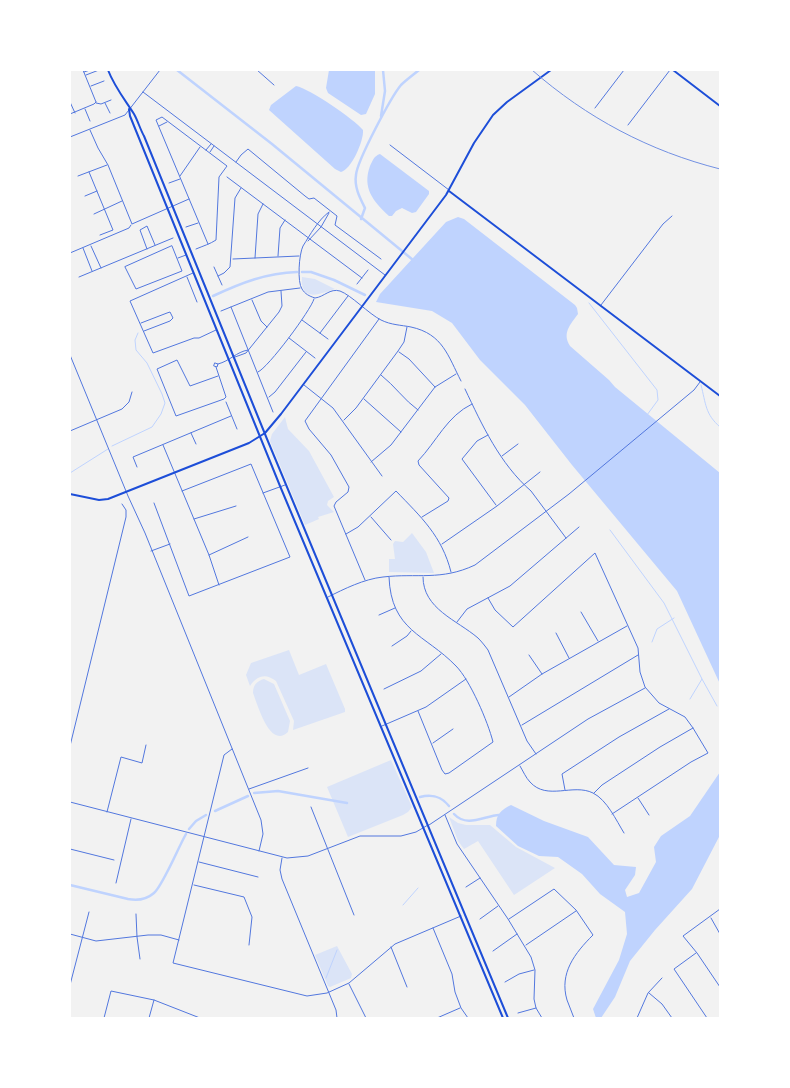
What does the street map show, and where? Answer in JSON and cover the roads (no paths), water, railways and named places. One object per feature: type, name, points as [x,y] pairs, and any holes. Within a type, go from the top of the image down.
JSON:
[{"type":"main road","points":[[108,70],[129,109],[133,112],[144,136],[264,433],[508,1018]]},
{"type":"main road","points":[[70,494],[99,500],[108,499],[261,437],[303,385],[449,191],[474,143],[493,115],[507,102],[551,70]]},
{"type":"main road","points":[[671,70],[720,106]]},
{"type":"main road","points":[[129,109],[130,116],[280,486],[503,1018]]},
{"type":"main road","points":[[449,191],[720,396]]},
{"type":"street","points":[[90,70],[84,71],[96,102]]},
{"type":"street","points":[[86,75],[99,70]]},
{"type":"street","points":[[258,70],[274,85]]},
{"type":"street","points":[[594,108],[624,70]]},
{"type":"street","points":[[628,125],[671,70]]},
{"type":"street","points":[[70,137],[125,115],[159,71]]},
{"type":"street","points":[[90,86],[104,81]]},
{"type":"street","points":[[143,92],[386,275]]},
{"type":"street","points":[[70,114],[96,102],[101,104],[111,100]]},
{"type":"street","points":[[70,102],[75,113]]},
{"type":"street","points":[[105,102],[110,113]]},
{"type":"street","points":[[84,108],[90,122]]},
{"type":"street","points":[[196,249],[208,244],[216,240],[219,177],[227,166],[162,117],[156,120],[208,244]]},
{"type":"street","points":[[159,126],[167,121]]},
{"type":"street","points":[[90,129],[98,148],[108,164],[132,224]]},
{"type":"street","points":[[206,150],[211,144]]},
{"type":"street","points":[[390,145],[449,191]]},
{"type":"street","points":[[169,184],[180,177],[201,146]]},
{"type":"street","points":[[209,153],[214,146]]},
{"type":"street","points":[[236,162],[248,149],[305,196],[314,198],[337,216],[335,225],[381,259]]},
{"type":"street","points":[[78,176],[108,164]]},
{"type":"street","points":[[89,172],[113,230],[100,235]]},
{"type":"street","points":[[227,177],[362,278]]},
{"type":"street","points":[[218,276],[230,267],[235,198],[241,187]]},
{"type":"street","points":[[85,196],[97,191]]},
{"type":"street","points":[[70,252],[129,228],[132,224],[188,199]]},
{"type":"street","points":[[94,214],[122,201]]},
{"type":"street","points":[[255,258],[258,214],[263,204]]},
{"type":"street","points":[[307,242],[323,217],[330,212]]},
{"type":"street","points":[[330,212],[311,240],[303,246],[300,256],[299,279],[301,288],[314,298],[332,291],[340,291],[380,319],[427,333],[440,342],[451,358],[461,381]]},
{"type":"street","points":[[600,306],[663,224],[672,216]]},
{"type":"street","points":[[278,257],[280,228],[285,220]]},
{"type":"street","points":[[186,228],[198,222]]},
{"type":"street","points":[[148,249],[140,230],[147,226],[156,246]]},
{"type":"street","points":[[79,278],[173,238]]},
{"type":"street","points":[[91,245],[101,268]]},
{"type":"street","points":[[172,246],[177,258],[182,271],[136,289],[126,267],[172,246]]},
{"type":"street","points":[[83,248],[93,272]]},
{"type":"street","points":[[177,258],[186,255]]},
{"type":"street","points":[[232,259],[300,256]]},
{"type":"street","points":[[214,267],[222,285]]},
{"type":"street","points":[[357,284],[368,270]]},
{"type":"street","points":[[194,273],[130,301],[153,354],[217,330]]},
{"type":"street","points":[[186,276],[197,302]]},
{"type":"street","points":[[221,311],[268,292],[301,288]]},
{"type":"street","points":[[218,376],[190,386],[177,360],[157,369],[176,416],[224,399],[226,397],[214,364],[244,354],[248,350],[279,312],[282,306],[281,290]]},
{"type":"street","points":[[320,333],[348,296]]},
{"type":"street","points":[[258,372],[265,368],[302,320],[314,298]]},
{"type":"street","points":[[252,299],[261,321],[267,328]]},
{"type":"street","points":[[231,307],[273,412]]},
{"type":"street","points":[[140,323],[170,312],[172,318],[170,320],[144,332]]},
{"type":"street","points":[[365,581],[334,506],[348,492],[349,487],[331,455],[305,423],[380,319]]},
{"type":"street","points":[[302,320],[328,340]]},
{"type":"street","points":[[343,420],[364,398],[398,352],[404,342],[407,327]]},
{"type":"street","points":[[288,338],[315,358]]},
{"type":"street","points":[[268,397],[275,392],[306,352]]},
{"type":"street","points":[[398,352],[409,359],[435,387]]},
{"type":"street","points":[[70,355],[263,824],[259,851]]},
{"type":"street","points":[[371,462],[386,451],[435,387],[457,374]]},
{"type":"street","points":[[381,375],[393,384],[404,399],[418,410]]},
{"type":"street","points":[[328,597],[365,581],[389,576],[423,577],[451,573],[468,568],[479,562],[547,511],[694,390],[700,382]]},
{"type":"street","points":[[303,385],[333,408],[382,476]]},
{"type":"street","points":[[465,389],[488,435],[502,457],[547,511],[566,538]]},
{"type":"street","points":[[70,431],[126,406],[132,392]]},
{"type":"street","points":[[364,398],[401,432]]},
{"type":"street","points":[[226,402],[237,429]]},
{"type":"street","points":[[421,518],[448,501],[449,498],[419,465],[418,461],[447,423],[457,413],[472,404]]},
{"type":"street","points":[[137,467],[133,456],[231,416]]},
{"type":"street","points":[[191,432],[196,444]]},
{"type":"street","points":[[488,435],[477,441],[462,460],[496,506]]},
{"type":"street","points":[[502,457],[518,444]]},
{"type":"street","points":[[163,445],[209,555],[219,585]]},
{"type":"street","points":[[154,504],[171,544],[189,596],[290,557],[251,464],[182,491]]},
{"type":"street","points":[[441,544],[496,506],[540,472]]},
{"type":"street","points":[[262,493],[286,485]]},
{"type":"street","points":[[345,534],[358,527],[396,491],[421,518],[441,544],[451,573]]},
{"type":"street","points":[[70,746],[126,517],[126,510],[122,504]]},
{"type":"street","points":[[194,519],[236,506]]},
{"type":"street","points":[[370,516],[391,540]]},
{"type":"street","points":[[456,623],[468,609],[510,586],[579,527]]},
{"type":"street","points":[[209,555],[248,536]]},
{"type":"street","points":[[151,551],[171,544]]},
{"type":"street","points":[[488,598],[495,610],[513,627],[595,554],[638,648],[640,672],[645,687],[655,700],[685,717],[708,753],[612,814]]},
{"type":"street","points":[[389,576],[391,594],[405,624],[456,665],[466,679],[493,742],[445,774],[418,711]]},
{"type":"street","points":[[423,577],[424,587],[430,600],[478,639],[488,650],[527,741],[536,754]]},
{"type":"street","points":[[379,615],[396,607]]},
{"type":"street","points":[[581,612],[598,642]]},
{"type":"street","points":[[509,696],[542,674],[628,625]]},
{"type":"street","points":[[392,646],[412,631]]},
{"type":"street","points":[[556,633],[569,658]]},
{"type":"street","points":[[384,689],[421,671],[442,653]]},
{"type":"street","points":[[521,725],[639,654]]},
{"type":"street","points":[[529,655],[542,674]]},
{"type":"street","points":[[382,726],[432,704],[448,690],[466,679]]},
{"type":"street","points":[[70,802],[282,857],[302,858],[360,836],[401,836],[424,828],[588,719],[645,687]]},
{"type":"street","points":[[565,790],[562,774],[619,737],[670,709]]},
{"type":"street","points":[[594,793],[602,785],[693,728]]},
{"type":"street","points":[[432,743],[453,729]]},
{"type":"street","points":[[107,812],[121,757],[142,763],[146,745]]},
{"type":"street","points":[[232,749],[224,755],[173,963],[299,995],[307,996],[328,993],[349,983],[391,947],[461,916]]},
{"type":"street","points":[[519,765],[531,783],[539,789],[548,792],[580,789],[594,793],[604,802],[624,833]]},
{"type":"street","points":[[249,789],[308,768]]},
{"type":"street","points":[[638,797],[649,815]]},
{"type":"street","points":[[311,807],[354,916]]},
{"type":"street","points":[[445,815],[458,844],[531,957],[535,970],[534,998],[536,1008],[542,1018]]},
{"type":"street","points":[[116,883],[132,818]]},
{"type":"street","points":[[70,849],[114,860]]},
{"type":"street","points":[[282,857],[280,870],[282,879],[336,1010],[337,1018]]},
{"type":"street","points":[[198,862],[258,877]]},
{"type":"street","points":[[466,887],[481,878]]},
{"type":"street","points":[[193,884],[244,897],[252,917],[249,945]]},
{"type":"street","points":[[508,919],[554,888],[576,910],[593,935],[578,950],[569,964],[565,981],[567,1000],[574,1018]]},
{"type":"street","points":[[480,919],[499,905]]},
{"type":"street","points":[[720,909],[683,936],[720,987]]},
{"type":"street","points":[[525,946],[576,910]]},
{"type":"street","points":[[70,985],[89,912]]},
{"type":"street","points":[[136,914],[136,937],[140,958]]},
{"type":"street","points":[[710,916],[720,934]]},
{"type":"street","points":[[433,927],[452,974],[455,992],[461,1008],[468,1018]]},
{"type":"street","points":[[493,951],[517,933]]},
{"type":"street","points":[[70,934],[96,941],[161,935],[179,940]]},
{"type":"street","points":[[391,947],[407,987]]},
{"type":"street","points":[[697,953],[674,969],[707,1018]]},
{"type":"street","points":[[505,982],[519,974],[535,970]]},
{"type":"street","points":[[636,1018],[648,993],[662,978]]},
{"type":"street","points":[[349,983],[366,1018]]},
{"type":"street","points":[[104,1018],[110,991],[154,1000],[192,1017],[200,1018]]},
{"type":"street","points":[[648,993],[662,1004],[672,1018]]},
{"type":"street","points":[[149,1018],[154,1000]]},
{"type":"street","points":[[437,1018],[461,1008]]},
{"type":"street","points":[[518,1013],[536,1008]]},
{"type":"water","points":[[329,70],[375,70],[375,94],[366,114],[361,115],[328,93],[326,88]]},
{"type":"water","points":[[296,86],[303,88],[331,105],[363,130],[363,135],[353,161],[345,170],[341,172],[335,169],[269,110],[271,105]]},
{"type":"water","points":[[380,154],[429,191],[429,194],[416,212],[412,213],[402,208],[392,216],[389,216],[370,194],[367,181],[370,166],[376,156]]},
{"type":"water","points":[[458,217],[464,219],[575,305],[578,314],[567,333],[570,346],[615,387],[720,473],[720,684],[677,591],[572,465],[525,405],[480,360],[452,323],[432,311],[376,302],[380,294],[446,222]]},
{"type":"water","points":[[720,772],[720,835],[692,889],[630,961],[615,997],[601,1018],[596,1018],[593,1009],[619,960],[627,934],[625,912],[600,894],[582,874],[558,857],[539,856],[518,846],[496,826],[498,815],[511,805],[544,821],[588,837],[614,865],[636,867],[635,875],[625,890],[627,897],[639,893],[656,862],[654,847],[661,836],[690,816]]},
{"type":"waterway","points":[[177,70],[272,144],[413,260]]},
{"type":"waterway","points":[[381,116],[385,91],[383,70]]},
{"type":"waterway","points":[[361,219],[365,208],[358,192],[356,175],[362,157],[396,92],[403,83],[419,70]]},
{"type":"waterway","points":[[213,296],[254,280],[275,274],[297,272]]},
{"type":"waterway","points":[[302,272],[311,272],[334,280],[365,295]]},
{"type":"waterway","points":[[589,303],[657,390],[658,400],[647,415]]},
{"type":"waterway","points":[[112,446],[152,427],[161,414],[165,403],[147,363],[136,350],[135,340],[138,333]]},
{"type":"waterway","points":[[701,385],[711,418],[720,427]]},
{"type":"waterway","points":[[70,473],[108,449]]},
{"type":"waterway","points":[[610,530],[664,603],[702,679],[690,699]]},
{"type":"waterway","points":[[652,642],[657,629],[674,618]]},
{"type":"waterway","points":[[702,679],[717,706]]},
{"type":"waterway","points":[[254,793],[278,791],[347,803]]},
{"type":"waterway","points":[[215,811],[248,796]]},
{"type":"waterway","points":[[420,797],[436,797],[443,800],[449,806]]},
{"type":"waterway","points":[[454,814],[459,818],[470,821],[499,815]]},
{"type":"waterway","points":[[189,829],[196,821],[206,815]]},
{"type":"waterway","points":[[70,885],[132,900],[148,897],[158,889],[186,834]]},
{"type":"waterway","points":[[403,905],[418,888]]},
{"type":"waterway","points":[[326,978],[337,950]]},
{"type":"railway","points":[[532,70],[575,103],[620,131],[668,153],[720,169]]}]
